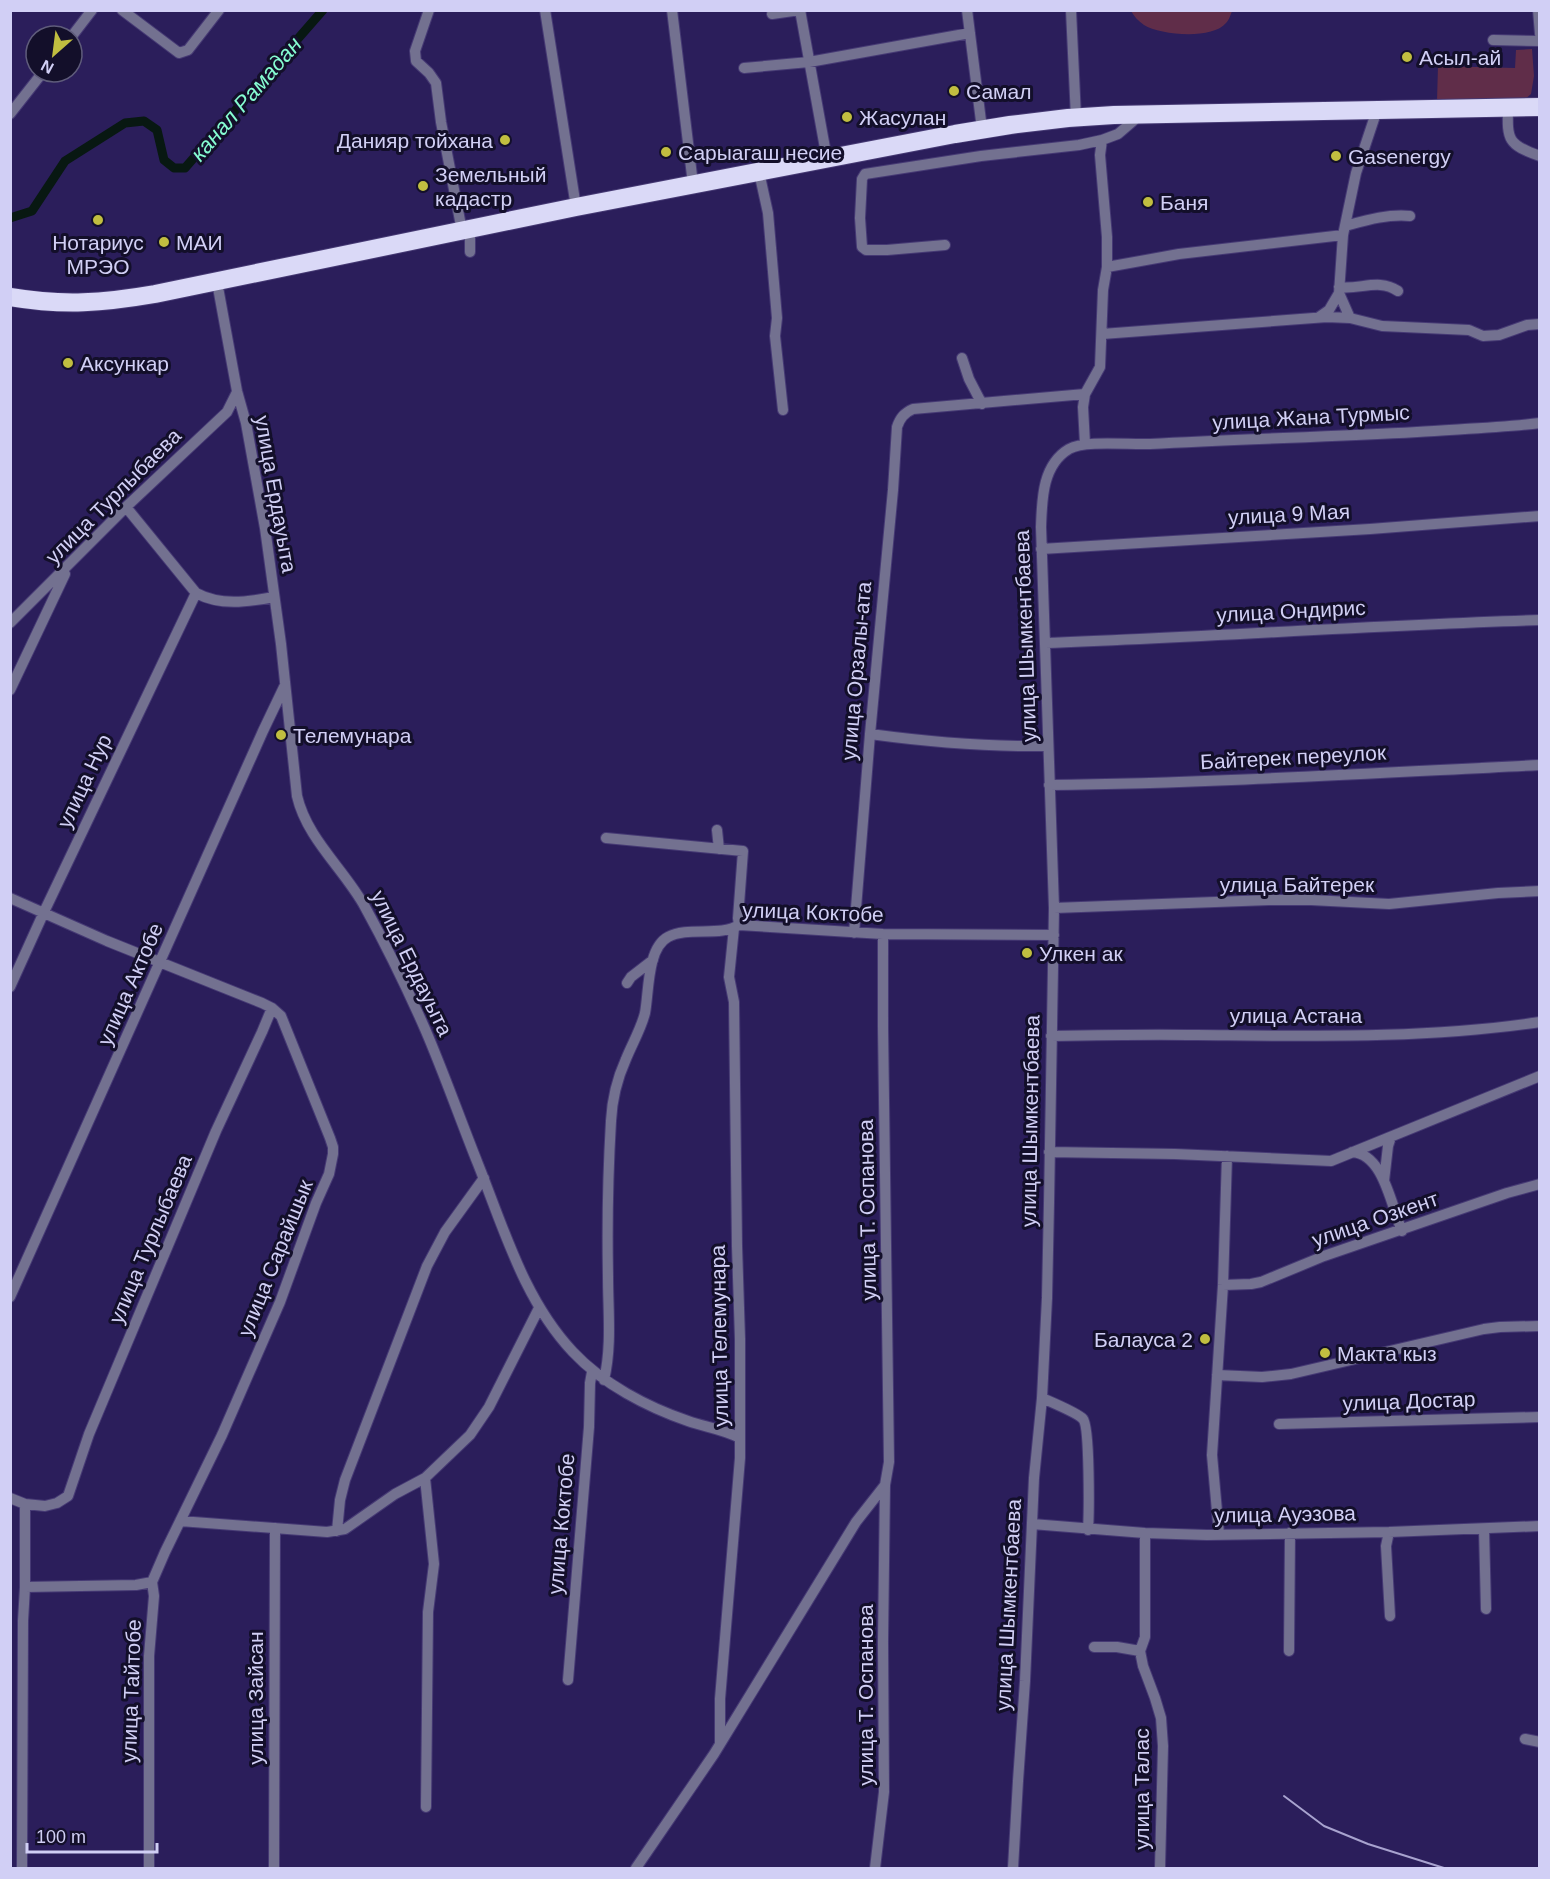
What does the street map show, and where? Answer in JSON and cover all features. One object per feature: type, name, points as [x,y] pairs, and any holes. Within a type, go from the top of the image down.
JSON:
[{"type":"highway","points":[[10,297],[71,303],[134,298],[693,184],[982,129],[1076,117],[1539,107]]},
{"type":"street","points":[[81,24],[92,10]]},
{"type":"street","points":[[123,10],[179,53],[188,50],[219,10]]},
{"type":"street","points":[[429,10],[416,51],[416,61],[436,83],[441,122],[470,252]]},
{"type":"street","points":[[546,10],[576,207]]},
{"type":"street","points":[[672,10],[693,184]]},
{"type":"street","points":[[772,14],[800,10],[827,159]]},
{"type":"street","points":[[966,10],[982,129]]},
{"type":"street","points":[[1071,10],[1076,117]]},
{"type":"street","points":[[1538,10],[1539,34]]},
{"type":"street","points":[[744,68],[809,62],[970,33]]},
{"type":"street","points":[[1493,40],[1539,41]]},
{"type":"street","points":[[10,114],[34,84]]},
{"type":"street","points":[[1508,108],[1508,128],[1513,144],[1539,156]]},
{"type":"street","points":[[1318,318],[1329,310],[1339,290],[1344,231],[1356,173],[1377,110]]},
{"type":"street","points":[[945,245],[887,250],[866,250],[862,247],[860,218],[863,176],[981,156],[1079,145],[1102,140],[1118,134],[1142,114]]},
{"type":"street","points":[[1085,444],[1083,407],[1085,394],[1100,367],[1103,291],[1107,267],[1107,237],[1100,155],[1102,140]]},
{"type":"street","points":[[759,172],[768,213],[777,318],[775,336],[783,410]]},
{"type":"street","points":[[1107,267],[1126,262],[1344,231],[1377,217],[1410,216]]},
{"type":"street","name":"улица Ердауыта","points":[[216,282],[258,488],[281,644],[297,796],[304,820],[364,905],[395,966],[434,1049],[509,1244],[538,1308],[553,1330],[592,1371],[604,1380],[670,1414],[731,1433],[740,1438]]},
{"type":"street","points":[[1339,290],[1386,284],[1398,291]]},
{"type":"street","points":[[1339,290],[1350,318]]},
{"type":"street","points":[[1102,334],[1318,318],[1350,318],[1377,326],[1469,330],[1488,336],[1539,324]]},
{"type":"street","points":[[962,358],[969,379],[982,404],[1085,394]]},
{"type":"street","name":"улица Турлыбаева","points":[[10,623],[126,507],[226,412],[237,391]]},
{"type":"street","name":"улица Орзалы-ата","points":[[854,933],[897,427],[904,414],[913,409],[982,404]]},
{"type":"street","name":"улица Жана Турмыс","points":[[1085,444],[1134,445],[1373,434],[1539,423]]},
{"type":"street","name":"улица Шымкентбаева","points":[[1013,1869],[1047,1298],[1054,908],[1041,549],[1042,502],[1045,484],[1055,461],[1069,449],[1085,444]]},
{"type":"street","points":[[126,507],[196,593],[224,602],[274,597]]},
{"type":"street","name":"улица 9 Мая","points":[[1041,549],[1539,516]]},
{"type":"street","points":[[10,690],[68,567]]},
{"type":"street","name":"улица Нур","points":[[10,987],[196,593]]},
{"type":"street","name":"улица Ондирис","points":[[1045,644],[1318,628],[1539,620]]},
{"type":"street","name":"улица Актобе","points":[[10,1297],[263,730],[285,686]]},
{"type":"street","points":[[870,734],[982,746],[1048,746]]},
{"type":"street","name":"Байтерек переулок","points":[[1049,785],[1253,780],[1539,765]]},
{"type":"street","points":[[606,838],[718,849],[717,830]]},
{"type":"street","name":"улица Телемунара","points":[[718,849],[743,851],[738,918],[729,977],[734,1002],[740,1458],[720,1699],[720,1743]]},
{"type":"street","name":"улица Байтерек","points":[[1054,908],[1269,900],[1389,904],[1539,891]]},
{"type":"street","points":[[10,898],[96,937],[272,1008]]},
{"type":"street","name":"улица Коктобе","points":[[604,1380],[609,1349],[608,1241],[611,1120],[614,1095],[644,1015],[655,951],[668,936],[736,926],[883,934],[1054,935]]},
{"type":"street","name":"улица Т. Оспанова","points":[[875,1869],[884,1792],[885,1485],[889,1462],[883,934]]},
{"type":"street","points":[[627,984],[653,960]]},
{"type":"street","name":"улица Турлыбаева","points":[[25,1504],[45,1506],[57,1503],[68,1496],[90,1434],[169,1242],[272,1008]]},
{"type":"street","name":"улица Сарайшык","points":[[180,1521],[222,1435],[280,1302],[332,1161],[333,1147],[300,1062],[280,1016],[272,1008]]},
{"type":"street","name":"улица Астана","points":[[1051,1035],[1392,1034],[1442,1032],[1539,1022]]},
{"type":"street","points":[[1049,1152],[1331,1161],[1539,1076]]},
{"type":"street","points":[[1384,1181],[1391,1137]]},
{"type":"street","points":[[1352,1152],[1368,1156],[1384,1181],[1402,1231]]},
{"type":"street","points":[[1219,1534],[1212,1455],[1223,1285],[1227,1156]]},
{"type":"street","points":[[337,1531],[340,1500],[345,1480],[427,1266],[445,1232],[484,1178]]},
{"type":"street","name":"улица Озкент","points":[[1223,1285],[1261,1282],[1324,1256],[1539,1183]]},
{"type":"street","points":[[180,1521],[327,1532],[345,1529],[395,1494],[425,1478],[470,1435],[489,1407],[538,1308]]},
{"type":"street","points":[[1216,1376],[1262,1377],[1291,1374],[1484,1329],[1539,1326]]},
{"type":"street","name":"улица Коктобе","points":[[568,1680],[592,1371]]},
{"type":"street","points":[[1042,1398],[1080,1416],[1086,1424],[1089,1479],[1088,1530]]},
{"type":"street","name":"улица Достар","points":[[1279,1424],[1539,1417]]},
{"type":"street","points":[[425,1478],[434,1564],[428,1612],[426,1807]]},
{"type":"street","points":[[636,1869],[714,1754],[856,1522],[885,1485]]},
{"type":"street","points":[[10,1498],[25,1504],[22,1869]]},
{"type":"street","name":"улица Тайтобе","points":[[149,1869],[149,1656],[154,1596],[152,1582],[180,1521]]},
{"type":"street","name":"улица Ауэзова","points":[[1032,1524],[1088,1530],[1219,1534],[1389,1532],[1539,1526]]},
{"type":"street","name":"улица Зайсан","points":[[274,1869],[275,1528]]},
{"type":"street","points":[[1484,1528],[1486,1609]]},
{"type":"street","points":[[1389,1532],[1386,1546],[1390,1616]]},
{"type":"street","name":"улица Талас","points":[[1145,1533],[1145,1637],[1140,1651],[1162,1727],[1163,1800],[1160,1869]]},
{"type":"street","points":[[1289,1652],[1290,1533]]},
{"type":"street","points":[[25,1587],[136,1585],[152,1582]]},
{"type":"street","points":[[1095,1647],[1117,1647],[1140,1651]]},
{"type":"street","points":[[1525,1739],[1539,1742]]},
{"type":"shaded area","points":[[1131,11],[1232,11],[1227,22],[1219,28],[1210,32],[1186,34],[1162,31],[1144,25]]},
{"type":"shaded area","points":[[1532,49],[1534,76],[1531,94],[1524,100],[1437,101],[1438,66],[1515,68],[1516,50]]},
{"type":"waterway","name":"канал Рамадан","points":[[10,218],[32,211],[65,161],[125,123],[144,121],[157,130],[164,160],[174,168],[185,168],[323,10]]},
{"type":"railway","points":[[1284,1796],[1324,1826],[1368,1844],[1444,1868]]},
{"type":"place","name":"Асыл-ай","points":[[1407,57]]},
{"type":"place","name":"Самал","points":[[954,91]]},
{"type":"place","name":"Жасулан","points":[[847,117]]},
{"type":"place","name":"Данияр тойхана","points":[[505,140]]},
{"type":"place","name":"Сарыагаш несие","points":[[666,152]]},
{"type":"place","name":"Gasenergy","points":[[1336,156]]},
{"type":"place","name":"Земельный кадастр","points":[[423,186]]},
{"type":"place","name":"Баня","points":[[1148,202]]},
{"type":"place","name":"Нотариус МРЭО","points":[[98,220]]},
{"type":"place","name":"МАИ","points":[[164,242]]},
{"type":"place","name":"Аксункар","points":[[68,363]]},
{"type":"place","name":"Телемунара","points":[[281,735]]},
{"type":"place","name":"Улкен ак","points":[[1027,953]]},
{"type":"place","name":"Балауса 2","points":[[1205,1339]]},
{"type":"place","name":"Макта кыз","points":[[1325,1353]]}]
